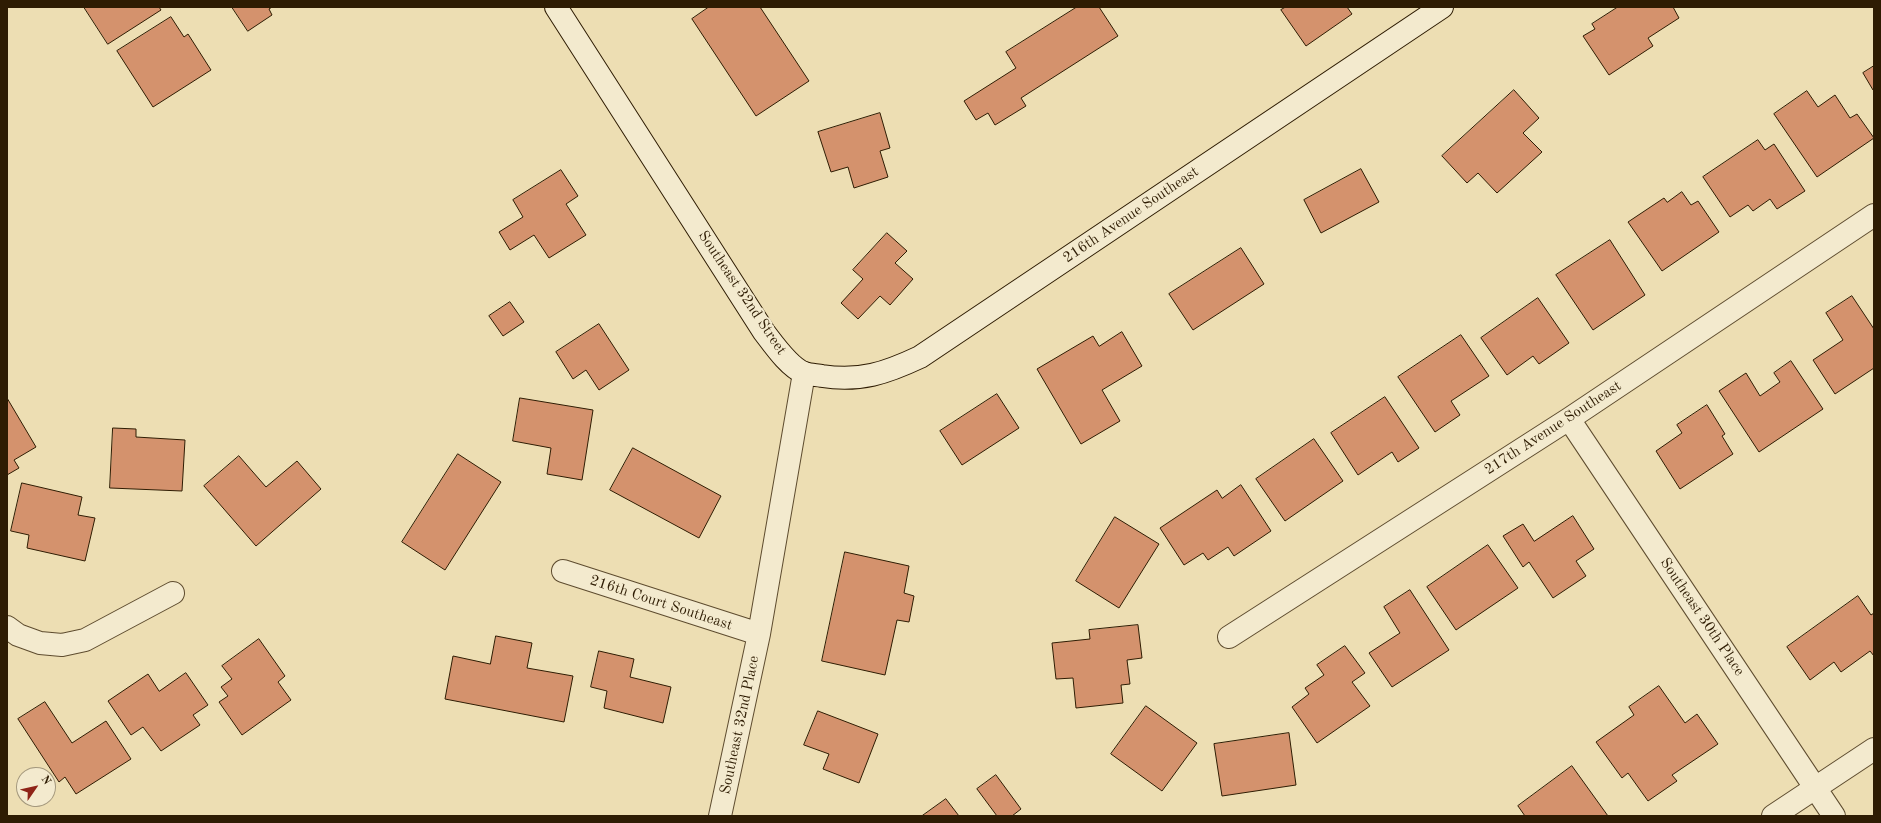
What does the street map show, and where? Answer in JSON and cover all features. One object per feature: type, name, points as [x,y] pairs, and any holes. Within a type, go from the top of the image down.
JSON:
[{"type":"street","name":"Southeast 32nd Street","points":[[556,7],[764,332],[781,355],[804,373]]},
{"type":"street","name":"216th Avenue Southeast","points":[[804,373],[834,378],[867,377],[891,371],[920,357],[1442,7]]},
{"type":"street","name":"217th Avenue Southeast","points":[[1229,637],[1569,419],[1874,215]]},
{"type":"street","points":[[759,634],[804,373]]},
{"type":"street","name":"Southeast 30th Place","points":[[1569,419],[1834,816]]},
{"type":"street","name":"216th Court Southeast","points":[[563,572],[759,634]]},
{"type":"street","points":[[7,627],[18,635],[40,643],[62,645],[85,640],[173,593]]},
{"type":"street","name":"Southeast 32nd Place","points":[[720,816],[759,634]]},
{"type":"street","points":[[1773,816],[1874,749]]},
{"type":"building","points":[[84,7],[159,7],[161,10],[108,44]]},
{"type":"building","points":[[232,7],[272,7],[269,9],[272,15],[248,31]]},
{"type":"building","points":[[709,7],[760,7],[809,81],[756,116],[692,19]]},
{"type":"building","points":[[1077,7],[1099,7],[1118,36],[1021,98],[1026,106],[995,125],[988,113],[976,120],[964,101],[1016,68],[1006,52]]},
{"type":"building","points":[[1286,7],[1347,7],[1352,14],[1306,46],[1281,10]]},
{"type":"building","points":[[1618,7],[1673,7],[1679,18],[1648,38],[1653,46],[1609,75],[1583,36],[1595,29],[1592,24]]},
{"type":"building","points":[[171,17],[184,37],[188,34],[211,70],[153,107],[117,51]]},
{"type":"building","points":[[1874,66],[1874,90],[1873,90],[1863,73]]},
{"type":"building","points":[[1514,90],[1539,118],[1523,133],[1542,152],[1497,193],[1478,173],[1467,183],[1442,156]]},
{"type":"building","points":[[1807,91],[1818,107],[1835,95],[1850,118],[1857,114],[1874,138],[1817,177],[1774,114]]},
{"type":"building","points":[[880,113],[890,148],[880,151],[888,177],[854,188],[848,167],[831,172],[818,132]]},
{"type":"building","points":[[1758,140],[1765,150],[1774,144],[1805,191],[1777,209],[1770,199],[1753,211],[1748,205],[1730,217],[1703,177]]},
{"type":"building","points":[[1361,169],[1379,202],[1321,233],[1304,200]]},
{"type":"building","points":[[561,170],[578,196],[566,204],[586,235],[549,258],[534,235],[510,250],[499,232],[523,217],[513,200]]},
{"type":"building","points":[[1682,192],[1691,205],[1698,201],[1719,232],[1662,271],[1628,222],[1664,198],[1667,202]]},
{"type":"building","points":[[887,233],[907,251],[895,263],[913,279],[890,305],[880,296],[858,319],[841,303],[863,279],[853,270]]},
{"type":"building","points":[[1610,240],[1645,295],[1593,330],[1556,275]]},
{"type":"building","points":[[1241,248],[1264,284],[1193,330],[1169,294]]},
{"type":"building","points":[[1852,296],[1874,329],[1874,368],[1835,394],[1813,360],[1843,340],[1826,313]]},
{"type":"building","points":[[1538,298],[1569,343],[1539,364],[1533,356],[1507,375],[1481,338]]},
{"type":"building","points":[[510,302],[524,322],[503,336],[489,316]]},
{"type":"building","points":[[599,324],[629,370],[599,390],[586,370],[573,379],[556,352]]},
{"type":"building","points":[[1122,332],[1142,366],[1102,390],[1120,421],[1081,444],[1037,369],[1093,336],[1099,346]]},
{"type":"building","points":[[1461,335],[1489,376],[1451,401],[1460,415],[1435,432],[1398,377]]},
{"type":"building","points":[[1791,361],[1823,409],[1759,452],[1719,391],[1746,373],[1760,396],[1780,382],[1774,373]]},
{"type":"building","points":[[997,394],[1019,428],[962,465],[940,431]]},
{"type":"building","points":[[1385,397],[1419,448],[1398,462],[1392,452],[1358,475],[1331,433]]},
{"type":"building","points":[[7,398],[36,447],[14,460],[19,468],[7,475]]},
{"type":"building","points":[[520,398],[593,410],[582,480],[547,474],[551,448],[513,441]]},
{"type":"building","points":[[1707,405],[1725,434],[1722,436],[1733,454],[1680,489],[1656,451],[1682,433],[1677,425]]},
{"type":"building","points":[[113,428],[136,429],[136,437],[185,440],[182,491],[110,488]]},
{"type":"building","points":[[1314,439],[1343,481],[1285,521],[1256,479]]},
{"type":"building","points":[[633,448],[721,496],[699,538],[610,490]]},
{"type":"building","points":[[458,454],[501,482],[445,570],[402,542]]},
{"type":"building","points":[[239,456],[266,487],[297,461],[321,489],[256,546],[204,486]]},
{"type":"building","points":[[22,483],[82,497],[78,515],[95,518],[85,561],[27,548],[29,535],[11,531]]},
{"type":"building","points":[[1241,485],[1271,531],[1234,556],[1228,547],[1208,560],[1203,553],[1184,565],[1160,528],[1217,490],[1222,498]]},
{"type":"building","points":[[1573,516],[1594,549],[1576,561],[1586,576],[1553,598],[1529,562],[1523,567],[1503,536],[1523,524],[1534,541]]},
{"type":"building","points":[[1115,517],[1159,544],[1119,608],[1076,581]]},
{"type":"building","points":[[1488,545],[1518,588],[1456,630],[1427,587]]},
{"type":"building","points":[[845,552],[909,566],[904,593],[914,596],[909,622],[897,620],[885,675],[822,661]]},
{"type":"building","points":[[1410,590],[1449,650],[1392,687],[1369,653],[1400,633],[1384,607]]},
{"type":"building","points":[[1858,596],[1871,615],[1874,613],[1874,656],[1870,651],[1841,672],[1834,662],[1810,680],[1787,647]]},
{"type":"building","points":[[1138,625],[1142,658],[1127,660],[1130,684],[1121,685],[1123,703],[1076,708],[1073,678],[1056,679],[1052,643],[1090,639],[1089,630]]},
{"type":"building","points":[[496,636],[532,643],[527,668],[573,676],[564,722],[445,699],[453,656],[490,664]]},
{"type":"building","points":[[259,639],[285,676],[278,682],[291,700],[242,735],[219,702],[228,696],[221,687],[232,679],[222,666]]},
{"type":"building","points":[[1345,646],[1365,673],[1352,682],[1370,706],[1317,743],[1292,707],[1309,694],[1305,688],[1324,675],[1317,665]]},
{"type":"building","points":[[599,651],[634,659],[630,677],[671,687],[663,723],[604,708],[607,691],[591,687]]},
{"type":"building","points":[[186,673],[208,705],[193,715],[200,725],[161,751],[143,727],[131,735],[108,701],[148,674],[159,691]]},
{"type":"building","points":[[1659,686],[1685,723],[1697,714],[1718,744],[1672,775],[1677,781],[1648,801],[1628,773],[1622,778],[1596,742],[1634,715],[1629,707]]},
{"type":"building","points":[[45,702],[72,743],[106,721],[131,759],[76,794],[65,777],[59,782],[56,777],[56,767],[49,767],[18,719]]},
{"type":"building","points":[[1146,706],[1197,743],[1162,791],[1111,754]]},
{"type":"building","points":[[818,711],[878,734],[859,783],[823,769],[829,754],[804,745]]},
{"type":"building","points":[[1289,733],[1296,785],[1222,796],[1214,744]]},
{"type":"building","points":[[1572,766],[1608,816],[1525,816],[1518,806]]},
{"type":"building","points":[[996,775],[1021,809],[1012,816],[997,816],[977,789]]},
{"type":"building","points":[[946,799],[959,816],[922,816]]}]
